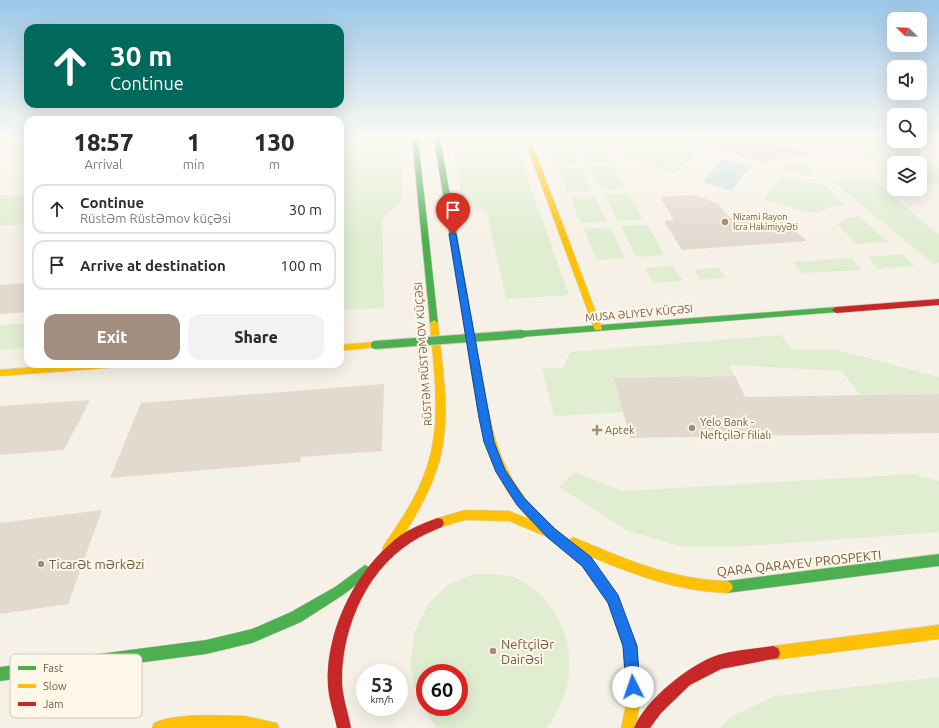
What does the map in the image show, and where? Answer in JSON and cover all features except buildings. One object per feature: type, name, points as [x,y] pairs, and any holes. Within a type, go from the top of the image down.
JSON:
[{"type":"main road","name":"RÜSTƏM RÜSTƏMOV KÜÇƏSI","points":[[385,555],[419,501],[435,459],[440,427],[440,395],[432,295],[419,172]]},
{"type":"main road","points":[[443,172],[489,442],[501,472],[520,502],[551,533],[586,561],[613,599],[630,646],[634,700],[628,728]]},
{"type":"main road","points":[[540,172],[598,328]]},
{"type":"main road","name":"MUSA ƏLIYEV KÜÇƏSI","points":[[344,348],[939,302]]},
{"type":"main road","points":[[0,373],[67,368]]},
{"type":"main road","points":[[142,655],[206,647],[252,636],[296,617],[339,591],[423,528],[465,515],[509,516],[551,533]]},
{"type":"main road","name":"QARA QARAYEV PROSPEKTI","points":[[551,533],[643,572],[687,584],[711,586],[726,587],[939,560]]},
{"type":"main road","points":[[344,728],[335,681],[340,635],[356,594],[385,555]]},
{"type":"main road","points":[[641,728],[656,708],[685,680],[719,662],[753,656],[939,632]]},
{"type":"main road","points":[[0,674],[10,673]]},
{"type":"main road","points":[[158,728],[186,724],[245,723],[272,728]]},
{"type":"green space","points":[[344,172],[402,172],[403,200],[382,219],[384,308],[344,310]]},
{"type":"green space","points":[[457,172],[525,172],[569,295],[506,299],[487,213],[462,198]]},
{"type":"green space","points":[[559,172],[583,172],[592,191],[568,192]]},
{"type":"green space","points":[[593,172],[616,172],[626,189],[602,190]]},
{"type":"green space","points":[[792,172],[811,172],[814,175],[805,176]]},
{"type":"green space","points":[[927,172],[939,172],[939,184],[927,185]]},
{"type":"green space","points":[[781,175],[808,183],[821,183],[845,205],[833,206],[821,212],[805,212],[764,199]]},
{"type":"green space","points":[[872,179],[887,192],[887,196],[892,196],[939,235],[939,263],[933,264],[833,181]]},
{"type":"green space","points":[[629,193],[643,219],[618,221],[604,195]]},
{"type":"green space","points":[[0,195],[24,196],[24,224],[0,226]]},
{"type":"green space","points":[[595,196],[607,222],[581,223],[570,197]]},
{"type":"green space","points":[[859,216],[888,242],[857,244],[837,224],[848,218]]},
{"type":"green space","points":[[647,225],[664,255],[636,257],[621,226]]},
{"type":"green space","points":[[610,227],[625,258],[597,260],[584,229]]},
{"type":"green space","points":[[902,254],[915,266],[879,269],[867,257]]},
{"type":"green space","points":[[851,258],[862,270],[802,273],[793,262]]},
{"type":"green space","points":[[673,266],[683,281],[654,283],[645,268]]},
{"type":"green space","points":[[719,268],[726,278],[700,280],[694,269]]},
{"type":"green space","points":[[24,323],[24,348],[0,350],[0,325]]},
{"type":"green space","points":[[781,335],[792,350],[834,349],[939,377],[939,394],[860,395],[842,371],[729,365],[735,376],[614,378],[623,412],[554,416],[542,368],[563,368],[570,352]]},
{"type":"green space","points":[[574,472],[623,491],[914,474],[939,481],[939,532],[733,547],[683,547],[626,530],[559,487]]},
{"type":"green space","points":[[474,574],[494,574],[521,580],[540,595],[552,608],[560,623],[566,638],[569,655],[569,672],[566,689],[556,715],[548,726],[545,728],[438,728],[435,726],[429,716],[468,716],[468,664],[416,664],[416,692],[410,664],[415,631],[428,604],[449,584]]},
{"type":"green space","points":[[939,677],[939,728],[719,728],[732,716],[775,696]]},
{"type":"water","points":[[712,172],[746,172],[731,191],[703,182]]},
{"type":"traffic: fast","points":[[418,172],[434,323]]},
{"type":"traffic: fast","points":[[443,172],[479,389]]},
{"type":"traffic: fast","points":[[522,334],[836,310]]},
{"type":"traffic: fast","points":[[375,345],[522,334]]},
{"type":"traffic: fast","points":[[727,587],[939,560]]},
{"type":"traffic: fast","points":[[142,655],[206,647],[252,636],[296,617],[339,591],[365,571]]},
{"type":"traffic: fast","points":[[0,674],[10,673]]},
{"type":"traffic: slow","points":[[540,172],[598,328]]},
{"type":"traffic: slow","points":[[388,549],[412,512],[427,482],[436,454],[439,436],[440,398],[434,323]]},
{"type":"traffic: slow","points":[[344,348],[375,345]]},
{"type":"traffic: slow","points":[[0,373],[67,368]]},
{"type":"traffic: slow","points":[[479,389],[487,430],[495,456],[501,469],[514,493],[527,509],[550,532]]},
{"type":"traffic: slow","points":[[438,523],[465,515],[509,516],[551,533],[586,561],[613,599],[630,646],[634,700],[628,728]]},
{"type":"traffic: slow","points":[[573,543],[629,566],[667,579],[687,584],[727,587]]},
{"type":"traffic: slow","points":[[773,653],[939,632]]},
{"type":"traffic: slow","points":[[159,728],[186,724],[245,723],[272,728]]},
{"type":"traffic: jam","points":[[836,310],[939,302]]},
{"type":"traffic: jam","points":[[344,728],[337,698],[335,680],[337,655],[342,631],[351,607],[362,585],[377,564],[395,547],[415,533],[438,523]]},
{"type":"traffic: jam","points":[[641,728],[656,708],[685,680],[719,662],[773,653]]},
{"type":"place","name":"Nizami Rayon İcra Hakimiyyəti","points":[[725,222]]},
{"type":"place","name":"Yelo Bank - Neftçilər filialı","points":[[692,428]]},
{"type":"place","name":"Aptek","points":[[597,430]]},
{"type":"place","name":"Ticarət mərkəzi","points":[[41,564]]},
{"type":"place","name":"Neftçilər Dairəsi","points":[[493,651]]},
{"type":"route","points":[[453,234],[489,442],[501,472],[520,502],[551,533],[586,561],[613,599],[630,646],[633,687]]}]
